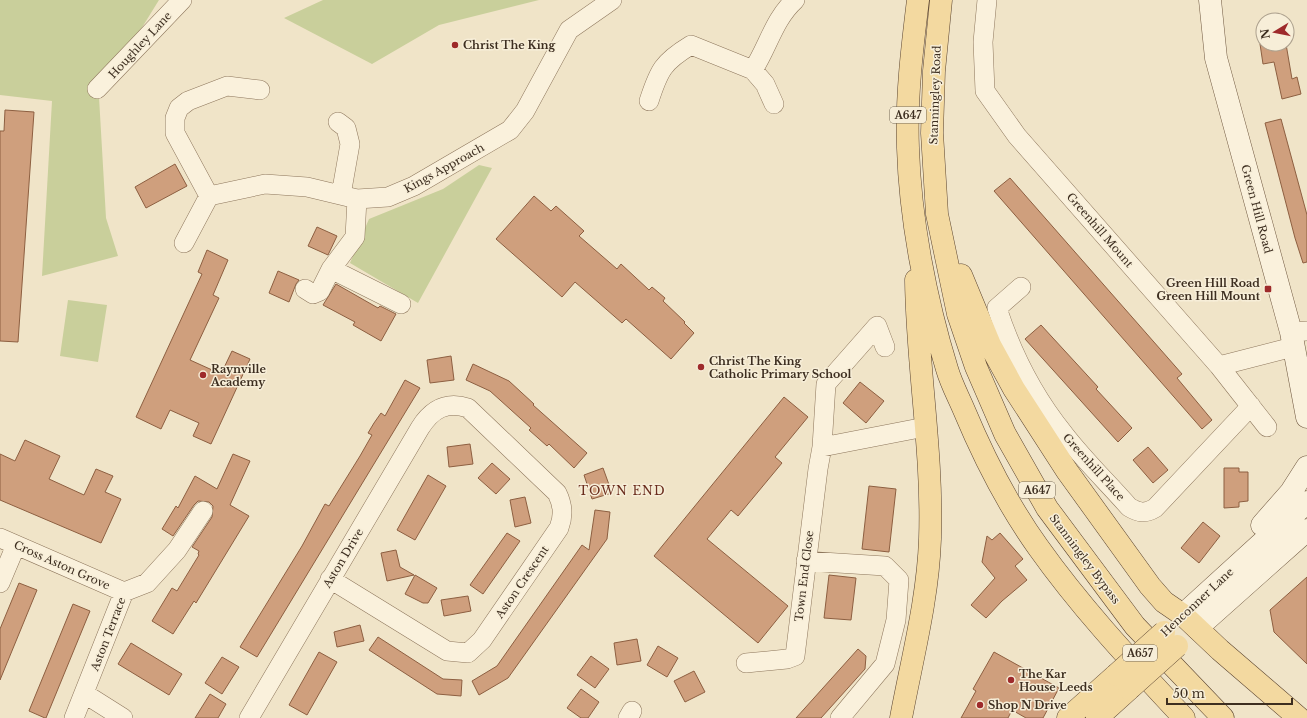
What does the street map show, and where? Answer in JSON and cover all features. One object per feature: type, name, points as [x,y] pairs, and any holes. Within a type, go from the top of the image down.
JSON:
[{"type":"main road","name":"A647","points":[[901,718],[925,586],[930,540],[929,475],[916,328],[916,231],[908,148],[909,71],[918,0]]},
{"type":"main road","name":"Stanningley Road","points":[[938,214],[932,133],[934,71],[941,0]]},
{"type":"main road","name":"A647","points":[[938,214],[972,304],[990,346],[1014,389],[1067,471],[1150,586],[1164,602],[1190,621],[1220,650],[1298,718]]},
{"type":"main road","name":"Stanningley Bypass","points":[[938,214],[958,314],[976,367],[1005,434],[1047,508],[1135,626],[1223,718]]},
{"type":"main road","name":"A647","points":[[916,231],[927,287],[947,370],[974,435],[996,480],[1038,546],[1072,592],[1110,639],[1184,718]]},
{"type":"main road","name":"Henconner Lane","points":[[1068,718],[1122,682],[1190,621]]},
{"type":"main road","name":"Henconner Lane","points":[[1097,718],[1122,682]]},
{"type":"street","name":"Houghley Lane","points":[[97,89],[182,0]]},
{"type":"street","name":"Kings Approach","points":[[209,196],[265,184],[307,186],[349,197],[388,197],[414,186],[510,130],[525,111],[569,30],[612,0]]},
{"type":"street","points":[[753,70],[764,52],[779,18],[795,0]]},
{"type":"street","name":"Greenhill Mount","points":[[987,0],[983,42],[985,91],[1017,136],[1219,366],[1267,428]]},
{"type":"street","name":"Green Hill Road","points":[[1210,0],[1216,58],[1297,337],[1307,417]]},
{"type":"street","points":[[649,101],[656,78],[670,58],[691,45],[753,70],[765,84],[774,104]]},
{"type":"street","points":[[184,243],[209,196],[176,133],[175,118],[179,108],[188,101],[226,86],[260,90]]},
{"type":"street","points":[[305,289],[313,294],[320,290],[331,269],[355,237],[349,197],[350,144],[346,128],[338,122]]},
{"type":"street","points":[[331,269],[401,304]]},
{"type":"street","name":"Greenhill Place","points":[[1022,287],[997,308],[1013,352],[1036,393],[1065,435],[1129,507],[1136,511],[1149,512],[1155,508],[1251,406]]},
{"type":"street","name":"Town End Close","points":[[746,663],[787,659],[795,656],[806,561],[822,447],[826,384],[873,320],[885,347]]},
{"type":"street","points":[[1219,366],[1297,337]]},
{"type":"street","name":"Aston Drive","points":[[249,718],[424,422],[432,412],[445,405]]},
{"type":"street","name":"Aston Crescent","points":[[330,579],[447,652],[468,653],[482,640],[559,528],[563,519],[562,507],[557,493],[468,408],[457,405],[445,405]]},
{"type":"street","points":[[822,447],[925,427]]},
{"type":"street","points":[[1224,575],[1241,548],[1301,480],[1307,467]]},
{"type":"street","name":"Henconner Lane","points":[[1190,621],[1224,575],[1307,502]]},
{"type":"street","name":"Aston Terrace","points":[[74,718],[85,694],[124,592],[147,583],[178,550],[203,511]]},
{"type":"street","name":"Henconner Lane","points":[[1190,621],[1307,530]]},
{"type":"street","points":[[0,583],[8,541]]},
{"type":"street","name":"Cross Aston Grove","points":[[8,541],[124,592]]},
{"type":"street","points":[[806,561],[885,566],[898,580],[896,620],[885,664],[840,718]]},
{"type":"street","points":[[85,694],[123,718]]},
{"type":"green space","points":[[0,0],[159,0],[99,97],[106,218],[118,256],[42,276],[52,101],[0,95]]},
{"type":"green space","points":[[323,0],[539,0],[439,25],[372,64],[284,18]]},
{"type":"green space","points":[[479,165],[492,168],[418,303],[350,263],[369,219],[443,189]]},
{"type":"green space","points":[[68,300],[107,305],[98,362],[60,356]]},
{"type":"building","points":[[1261,52],[1287,52],[1292,79],[1297,77],[1301,94],[1282,99],[1274,62],[1263,64]]},
{"type":"building","points":[[5,110],[34,112],[18,342],[0,341],[0,131],[4,131]]},
{"type":"building","points":[[1281,119],[1307,215],[1307,262],[1303,263],[1265,123]]},
{"type":"building","points":[[175,164],[187,186],[146,208],[135,187]]},
{"type":"building","points":[[1010,178],[1182,374],[1177,378],[1212,420],[1202,429],[994,191]]},
{"type":"building","points":[[534,196],[551,211],[556,206],[584,231],[579,236],[617,269],[621,264],[649,290],[652,287],[665,298],[663,301],[694,333],[671,359],[626,319],[622,323],[575,282],[562,297],[496,239]]},
{"type":"building","points":[[317,227],[337,236],[328,255],[308,246]]},
{"type":"building","points":[[207,250],[228,260],[213,295],[219,298],[190,360],[221,374],[232,351],[250,359],[211,444],[193,436],[199,423],[170,410],[161,429],[136,417],[202,274],[198,272]]},
{"type":"building","points":[[278,271],[299,280],[289,302],[269,293]]},
{"type":"building","points":[[336,284],[378,308],[380,306],[396,314],[381,341],[353,325],[355,322],[323,305]]},
{"type":"building","points":[[1041,325],[1098,387],[1096,389],[1132,428],[1118,442],[1025,339]]},
{"type":"building","points":[[451,356],[454,380],[430,383],[427,360]]},
{"type":"building","points":[[473,364],[509,381],[534,404],[533,405],[587,453],[574,468],[549,444],[547,446],[529,430],[531,428],[490,391],[466,380]]},
{"type":"building","points":[[405,380],[420,388],[257,657],[240,647],[302,546],[325,504],[329,506],[360,456],[372,435],[368,433],[374,423],[381,413],[385,416]]},
{"type":"building","points":[[860,382],[884,401],[866,423],[843,403]]},
{"type":"building","points":[[784,397],[808,417],[775,457],[782,463],[738,516],[731,510],[707,539],[788,606],[758,643],[654,556]]},
{"type":"building","points":[[25,440],[60,456],[49,479],[84,495],[96,469],[113,476],[105,492],[121,499],[101,543],[0,500],[0,454],[15,461]]},
{"type":"building","points":[[470,444],[473,464],[449,467],[447,447]]},
{"type":"building","points":[[1148,447],[1168,470],[1153,483],[1133,460]]},
{"type":"building","points":[[233,454],[250,461],[230,505],[249,516],[196,603],[194,601],[173,634],[152,621],[172,588],[177,591],[199,555],[199,551],[192,547],[212,517],[213,506],[209,502],[198,501],[173,536],[162,529],[176,506],[178,508],[195,476],[217,489]]},
{"type":"building","points":[[492,463],[510,479],[496,494],[478,478]]},
{"type":"building","points":[[603,468],[612,493],[592,499],[584,475]]},
{"type":"building","points":[[1224,468],[1239,468],[1239,472],[1248,472],[1248,501],[1239,502],[1239,507],[1224,508]]},
{"type":"building","points":[[428,475],[446,486],[415,540],[397,530]]},
{"type":"building","points":[[869,486],[896,489],[889,552],[862,549]]},
{"type":"building","points":[[525,497],[531,523],[515,527],[510,500]]},
{"type":"building","points":[[595,510],[610,512],[607,539],[508,678],[479,695],[472,681],[497,666],[582,545],[589,550]]},
{"type":"building","points":[[1203,522],[1220,536],[1199,563],[1181,548]]},
{"type":"building","points":[[507,533],[520,541],[483,594],[470,585]]},
{"type":"building","points":[[1000,533],[1023,559],[1015,566],[1027,580],[1002,601],[986,618],[971,605],[995,578],[982,562],[987,536],[992,540]]},
{"type":"building","points":[[396,550],[400,567],[414,575],[387,581],[381,553]]},
{"type":"building","points":[[415,575],[437,588],[428,603],[423,603],[405,594]]},
{"type":"building","points":[[829,575],[856,578],[851,620],[824,618]]},
{"type":"building","points":[[1307,577],[1307,664],[1274,632],[1270,610]]},
{"type":"building","points":[[19,583],[37,590],[0,680],[0,629]]},
{"type":"building","points":[[468,596],[471,611],[444,616],[441,600]]},
{"type":"building","points":[[73,604],[90,611],[45,718],[29,711]]},
{"type":"building","points":[[360,625],[364,641],[337,647],[334,632]]},
{"type":"building","points":[[378,637],[443,679],[462,680],[461,696],[437,694],[369,650]]},
{"type":"building","points":[[637,639],[641,661],[617,665],[614,643]]},
{"type":"building","points":[[131,643],[182,674],[169,695],[118,664]]},
{"type":"building","points":[[658,646],[678,658],[667,677],[647,665]]},
{"type":"building","points":[[858,649],[866,656],[865,669],[821,718],[796,718]]},
{"type":"building","points":[[319,652],[337,662],[307,715],[289,705]]},
{"type":"building","points":[[994,652],[1059,688],[1043,718],[1026,718],[1012,710],[1008,718],[961,718],[976,691],[973,689]]},
{"type":"building","points":[[591,656],[609,669],[595,688],[577,675]]},
{"type":"building","points":[[222,657],[239,667],[222,694],[205,683]]},
{"type":"building","points":[[694,671],[705,692],[685,702],[674,681]]},
{"type":"building","points":[[581,689],[599,702],[588,718],[581,718],[567,708]]},
{"type":"building","points":[[210,694],[226,704],[218,718],[195,718]]},
{"type":"place","name":"Christ The King","points":[[455,45]]},
{"type":"place","name":"Green Hill Road Green Hill Mount","points":[[1268,289]]},
{"type":"place","name":"Christ The King Catholic Primary School","points":[[701,367]]},
{"type":"place","name":"Raynville Academy","points":[[203,375]]},
{"type":"place","name":"The Kar House Leeds","points":[[1011,680]]},
{"type":"place","name":"Shop N Drive","points":[[980,705]]},
{"type":"district","name":"TOWN END","points":[[622,491]]}]
